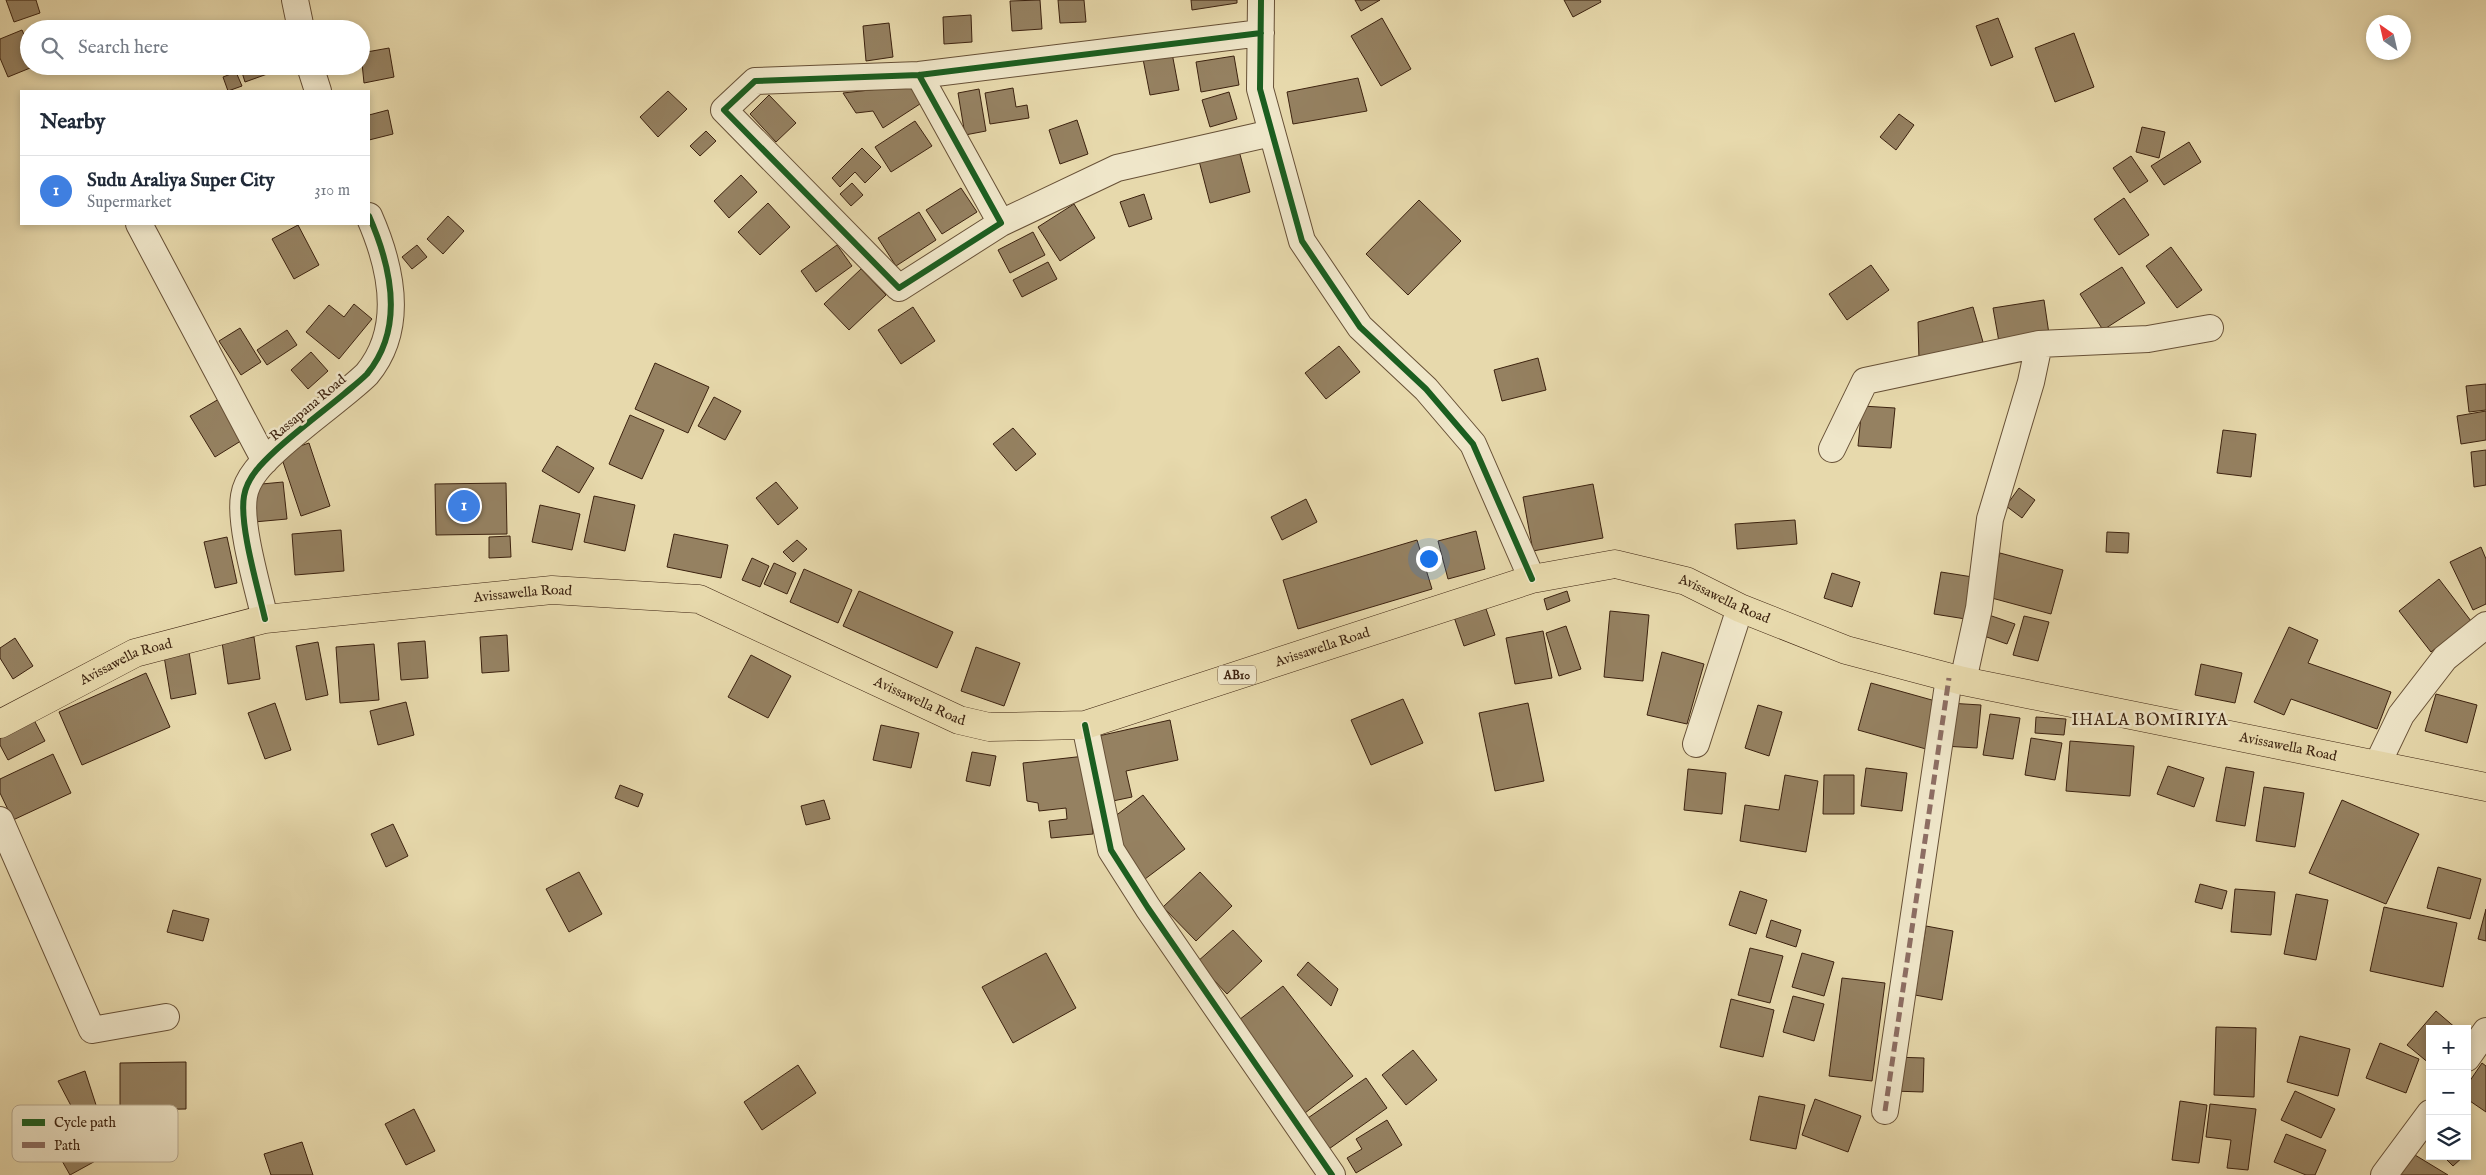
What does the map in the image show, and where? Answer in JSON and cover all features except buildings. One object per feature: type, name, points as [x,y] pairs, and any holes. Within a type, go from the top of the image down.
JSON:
[{"type":"main road","name":"Avissawella Road","points":[[0,724],[135,653],[265,620],[552,590],[699,598],[959,720],[989,727],[1085,724],[1532,579],[1615,564],[1686,581],[1740,608],[1846,650],[1956,680],[2486,787]]},
{"type":"street","points":[[295,0],[299,20]]},
{"type":"street","points":[[1261,0],[1260,89],[1302,241],[1360,327],[1426,389],[1473,444],[1532,579]]},
{"type":"street","points":[[1261,33],[920,76],[756,81],[724,110],[899,288],[1001,223],[1117,168],[1272,133]]},
{"type":"street","points":[[313,75],[318,90]]},
{"type":"street","points":[[920,76],[1001,223]]},
{"type":"street","name":"Rassapana Road","points":[[265,620],[243,510],[244,494],[251,479],[265,461],[295,432],[366,375],[378,359],[386,341],[392,297],[387,272],[370,219]]},
{"type":"street","points":[[140,225],[265,461]]},
{"type":"street","points":[[1832,449],[1865,381],[2039,344],[2148,339],[2210,328]]},
{"type":"street","points":[[1885,1111],[1956,680],[1980,608],[1990,519],[2031,382],[2039,344]]},
{"type":"street","points":[[1696,744],[1740,608]]},
{"type":"street","points":[[2377,764],[2401,715],[2445,658],[2486,625]]},
{"type":"street","points":[[1085,724],[1111,850],[1148,908],[1332,1175]]},
{"type":"street","points":[[0,820],[92,1030],[166,1017]]},
{"type":"street","points":[[2471,1052],[2486,1031]]},
{"type":"street","points":[[2384,1175],[2429,1115]]},
{"type":"marked path","points":[[1885,1111],[1949,678]]},
{"type":"cycle path","points":[[1261,0],[1260,89],[1302,241],[1360,327],[1426,389],[1473,444],[1532,579]]},
{"type":"cycle path","points":[[919,75],[1001,223],[899,288],[724,110],[755,81],[919,75],[1261,33]]},
{"type":"cycle path","points":[[265,619],[244,523],[244,496],[248,482],[256,470],[293,435],[364,377],[379,356],[386,337],[390,317],[390,296],[383,255],[370,218]]},
{"type":"cycle path","points":[[1085,725],[1111,850],[1148,908],[1332,1175]]},
{"type":"place","name":"Sudu Araliya Super City","points":[[464,506]]},
{"type":"district","name":"IHALA BOMIRIYA","points":[[2150,721]]}]
